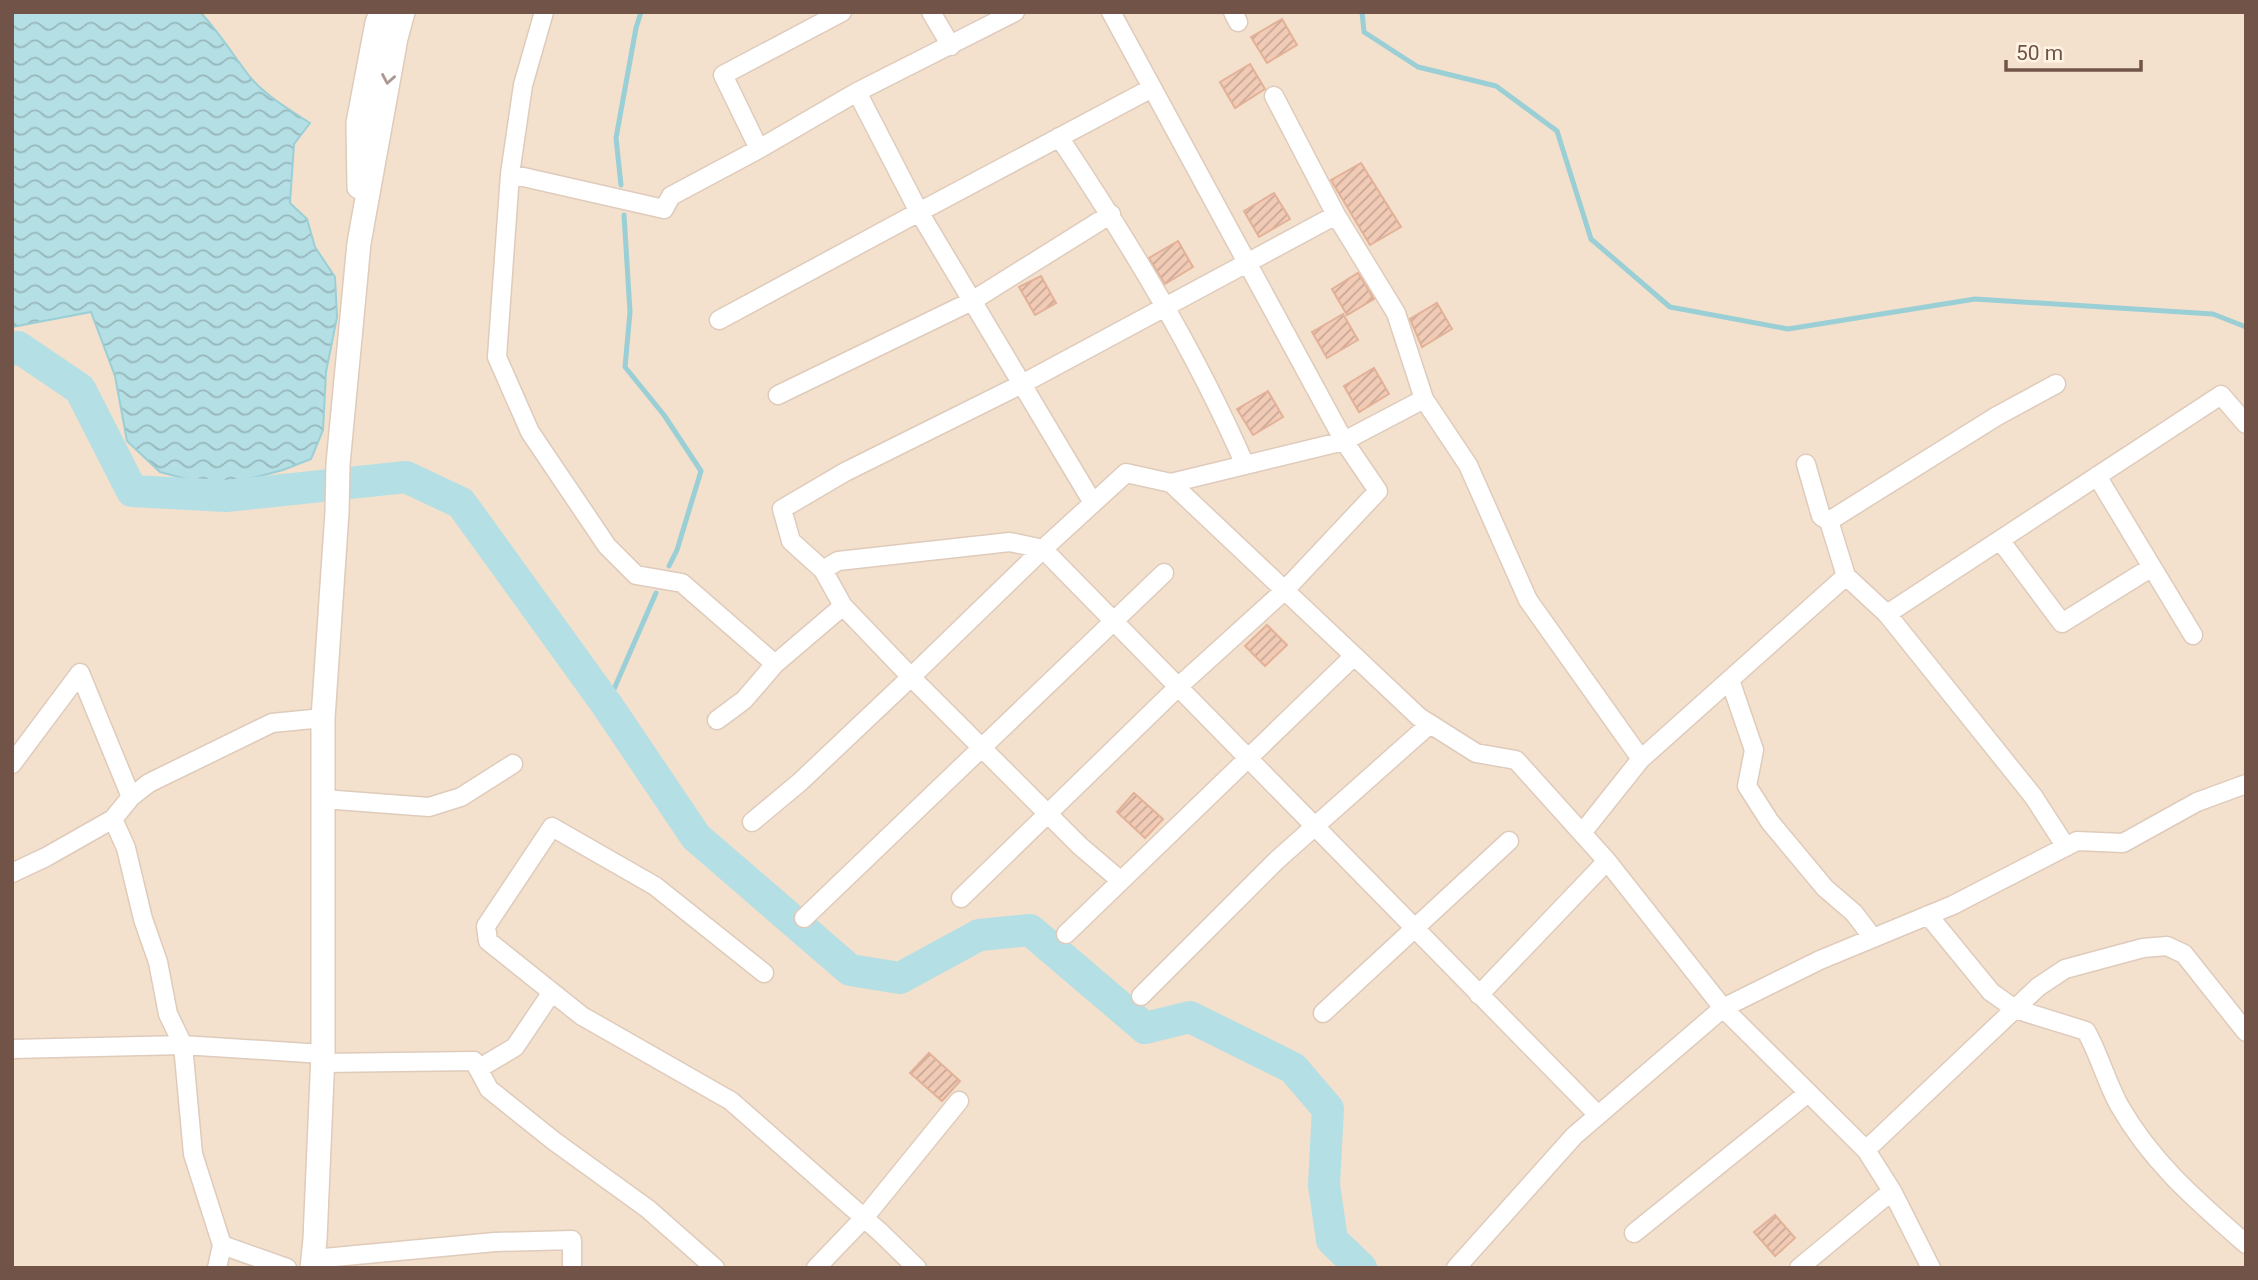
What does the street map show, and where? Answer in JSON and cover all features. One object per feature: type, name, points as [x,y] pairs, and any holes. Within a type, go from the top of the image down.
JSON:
[{"type":"street","points":[[359,243],[358,123],[381,12]]},
{"type":"street","points":[[403,12],[359,243],[338,464],[323,719],[323,1059],[312,1264],[495,1242],[572,1240],[572,1268]]},
{"type":"street","points":[[544,12],[523,85],[510,174],[498,357],[530,432],[607,546],[636,575],[682,583],[775,664]]},
{"type":"street","points":[[759,149],[723,75],[842,12]]},
{"type":"street","points":[[931,12],[951,47]]},
{"type":"street","points":[[510,174],[664,209],[671,196],[857,92],[951,47],[1015,12]]},
{"type":"street","points":[[961,898],[1178,687],[1285,590],[1378,491],[1344,441],[1111,12]]},
{"type":"street","points":[[719,320],[1153,88]]},
{"type":"street","points":[[857,92],[919,212],[1093,503]]},
{"type":"street","points":[[1274,96],[1336,215],[1396,313],[1424,399],[1468,465],[1528,600],[1641,760]]},
{"type":"street","points":[[1059,138],[1111,214],[1164,306],[1219,406],[1245,465]]},
{"type":"street","points":[[778,395],[972,300],[1111,214]]},
{"type":"street","points":[[1121,881],[1080,846],[843,607],[823,569],[791,541],[782,509],[845,472],[1022,384],[1336,215]]},
{"type":"street","points":[[1829,521],[1997,416],[2056,384]]},
{"type":"street","points":[[1887,614],[2221,395],[2246,424]]},
{"type":"street","points":[[752,822],[800,782],[1126,473],[1171,483],[1344,441],[1424,399]]},
{"type":"street","points":[[1805,464],[1821,516],[1829,521],[1846,576],[1887,614],[2033,796],[2066,847]]},
{"type":"street","points":[[2097,476],[2193,635]]},
{"type":"street","points":[[1171,483],[1419,717],[1476,753],[1516,760],[1607,860],[1723,1008],[1866,1150],[1892,1191],[1931,1268]]},
{"type":"street","points":[[2000,540],[2062,623],[2152,567]]},
{"type":"street","points":[[823,569],[838,561],[1010,542],[1043,549],[1598,1115]]},
{"type":"street","points":[[804,918],[1164,573]]},
{"type":"street","points":[[1582,833],[1641,760],[1846,576]]},
{"type":"street","points":[[717,720],[744,700],[775,664],[843,607]]},
{"type":"street","points":[[1066,934],[1354,656]]},
{"type":"street","points":[[12,764],[80,673],[131,797]]},
{"type":"street","points":[[1730,680],[1754,750],[1746,786],[1770,822],[1825,888],[1854,913],[1873,938]]},
{"type":"street","points":[[12,873],[113,819],[131,797],[149,783],[272,723],[323,719]]},
{"type":"street","points":[[1141,996],[1277,860],[1430,724]]},
{"type":"street","points":[[323,799],[429,807],[461,797],[513,764]]},
{"type":"street","points":[[1456,1268],[1574,1136],[1723,1008],[1821,960],[1953,905],[2077,841],[2123,843],[2197,802],[2246,784]]},
{"type":"street","points":[[113,819],[126,848],[143,919],[158,962],[167,1014],[183,1045],[193,1154],[222,1245],[217,1268]]},
{"type":"street","points":[[764,973],[655,886],[552,827],[486,926],[488,941],[582,1016],[731,1101],[917,1268]]},
{"type":"street","points":[[1323,1013],[1509,841]]},
{"type":"street","points":[[1479,995],[1607,860]]},
{"type":"street","points":[[1928,915],[1991,992],[2015,1009],[2086,1031],[2119,1104],[2150,1150],[2179,1186],[2246,1244]]},
{"type":"street","points":[[1866,1150],[2038,987],[2065,969],[2143,948],[2167,946],[2184,954],[2246,1032]]},
{"type":"street","points":[[478,1069],[515,1047],[552,992]]},
{"type":"street","points":[[12,1049],[183,1045],[323,1059],[474,1061],[489,1089],[554,1141],[648,1209],[715,1268]]},
{"type":"street","points":[[1634,1233],[1808,1093]]},
{"type":"street","points":[[816,1268],[864,1218],[959,1101]]},
{"type":"street","points":[[1798,1268],[1892,1191]]},
{"type":"street","points":[[222,1245],[287,1268]]},
{"type":"shaded area","points":[[12,12],[2246,12],[2246,1268],[12,1268]]},
{"type":"water","points":[[12,12],[200,12],[256,84],[310,123],[294,144],[290,203],[307,219],[315,247],[335,277],[337,317],[326,372],[323,430],[311,459],[245,480],[198,482],[160,472],[127,441],[115,376],[91,312],[12,327]]},
{"type":"building","points":[[1282,19],[1297,45],[1267,63],[1251,37]]},
{"type":"building","points":[[1250,64],[1265,89],[1235,108],[1220,82]]},
{"type":"building","points":[[1361,163],[1401,227],[1370,245],[1331,180]]},
{"type":"building","points":[[1274,193],[1290,219],[1259,237],[1244,211]]},
{"type":"building","points":[[1178,241],[1193,267],[1165,284],[1149,258]]},
{"type":"building","points":[[1358,273],[1374,299],[1347,315],[1332,289]]},
{"type":"building","points":[[1041,276],[1056,303],[1035,315],[1019,287]]},
{"type":"building","points":[[1437,303],[1452,329],[1422,347],[1410,319]]},
{"type":"building","points":[[1343,314],[1358,340],[1327,358],[1312,332]]},
{"type":"building","points":[[1374,368],[1389,394],[1359,412],[1344,386]]},
{"type":"building","points":[[1268,391],[1283,417],[1253,435],[1237,409]]},
{"type":"building","points":[[1267,625],[1287,645],[1265,666],[1245,646]]},
{"type":"building","points":[[1134,793],[1163,819],[1145,838],[1117,812]]},
{"type":"building","points":[[929,1053],[960,1081],[942,1101],[910,1073]]},
{"type":"building","points":[[1775,1215],[1795,1238],[1775,1256],[1754,1232]]},
{"type":"waterway","points":[[621,185],[616,138],[641,12]]},
{"type":"waterway","points":[[1362,12],[1364,32],[1418,67],[1496,86],[1557,131],[1591,239],[1670,307],[1788,329],[1975,299],[2213,314],[2246,327]]},
{"type":"waterway","points":[[624,215],[630,312],[625,367],[664,415],[701,471],[677,550],[669,566]]},
{"type":"waterway","points":[[12,350],[18,347],[80,389],[132,491],[226,496],[406,477],[461,503],[607,705],[696,837],[850,970],[900,978],[979,935],[1030,930],[1145,1028],[1190,1017],[1293,1068],[1328,1109],[1324,1185],[1332,1240],[1361,1268]]},
{"type":"waterway","points":[[607,705],[656,593]]}]
